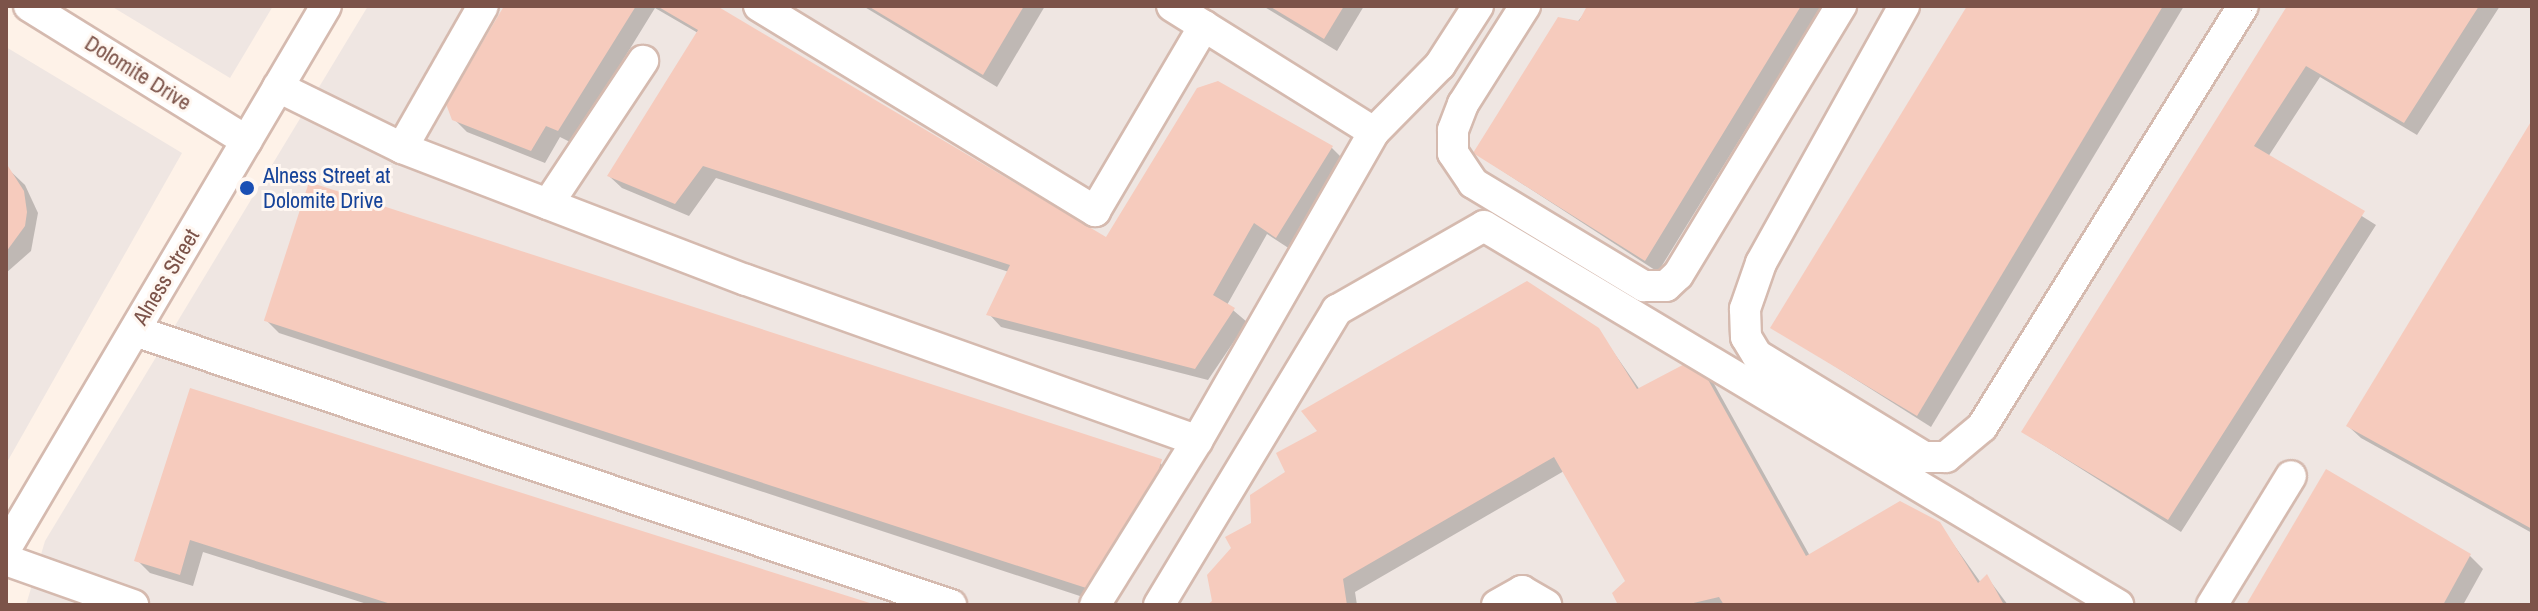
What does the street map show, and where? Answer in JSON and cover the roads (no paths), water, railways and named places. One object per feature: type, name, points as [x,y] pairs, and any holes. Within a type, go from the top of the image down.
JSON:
[{"type":"street","name":"Dolomite Drive","points":[[29,6],[247,141]]},
{"type":"street","name":"Alness Street","points":[[6,548],[326,6]]},
{"type":"street","points":[[402,148],[483,6]]},
{"type":"street","points":[[759,6],[1095,211],[1204,26]]},
{"type":"street","points":[[1172,6],[1374,132]]},
{"type":"street","points":[[1095,605],[1197,441],[1374,132],[1440,65],[1478,6]]},
{"type":"street","points":[[1525,6],[1463,104],[1453,130],[1453,153],[1473,183],[1644,286],[1666,286],[1678,275],[1841,6]]},
{"type":"street","points":[[1904,6],[1761,263],[1745,309],[1746,337],[1757,355],[1924,457],[1946,457],[1965,445],[1990,415],[2243,6]]},
{"type":"street","points":[[548,204],[643,61]]},
{"type":"street","points":[[278,87],[402,148],[1197,441]]},
{"type":"street","points":[[1159,605],[1337,310],[1484,226],[2118,605]]},
{"type":"street","points":[[135,331],[951,605]]},
{"type":"street","points":[[2212,605],[2291,476]]},
{"type":"street","points":[[6,560],[121,603]]},
{"type":"street","points":[[1497,605],[1522,591],[1546,605]]},
{"type":"place","name":"Alness Street at Dolomite Drive","points":[[247,188]]}]
